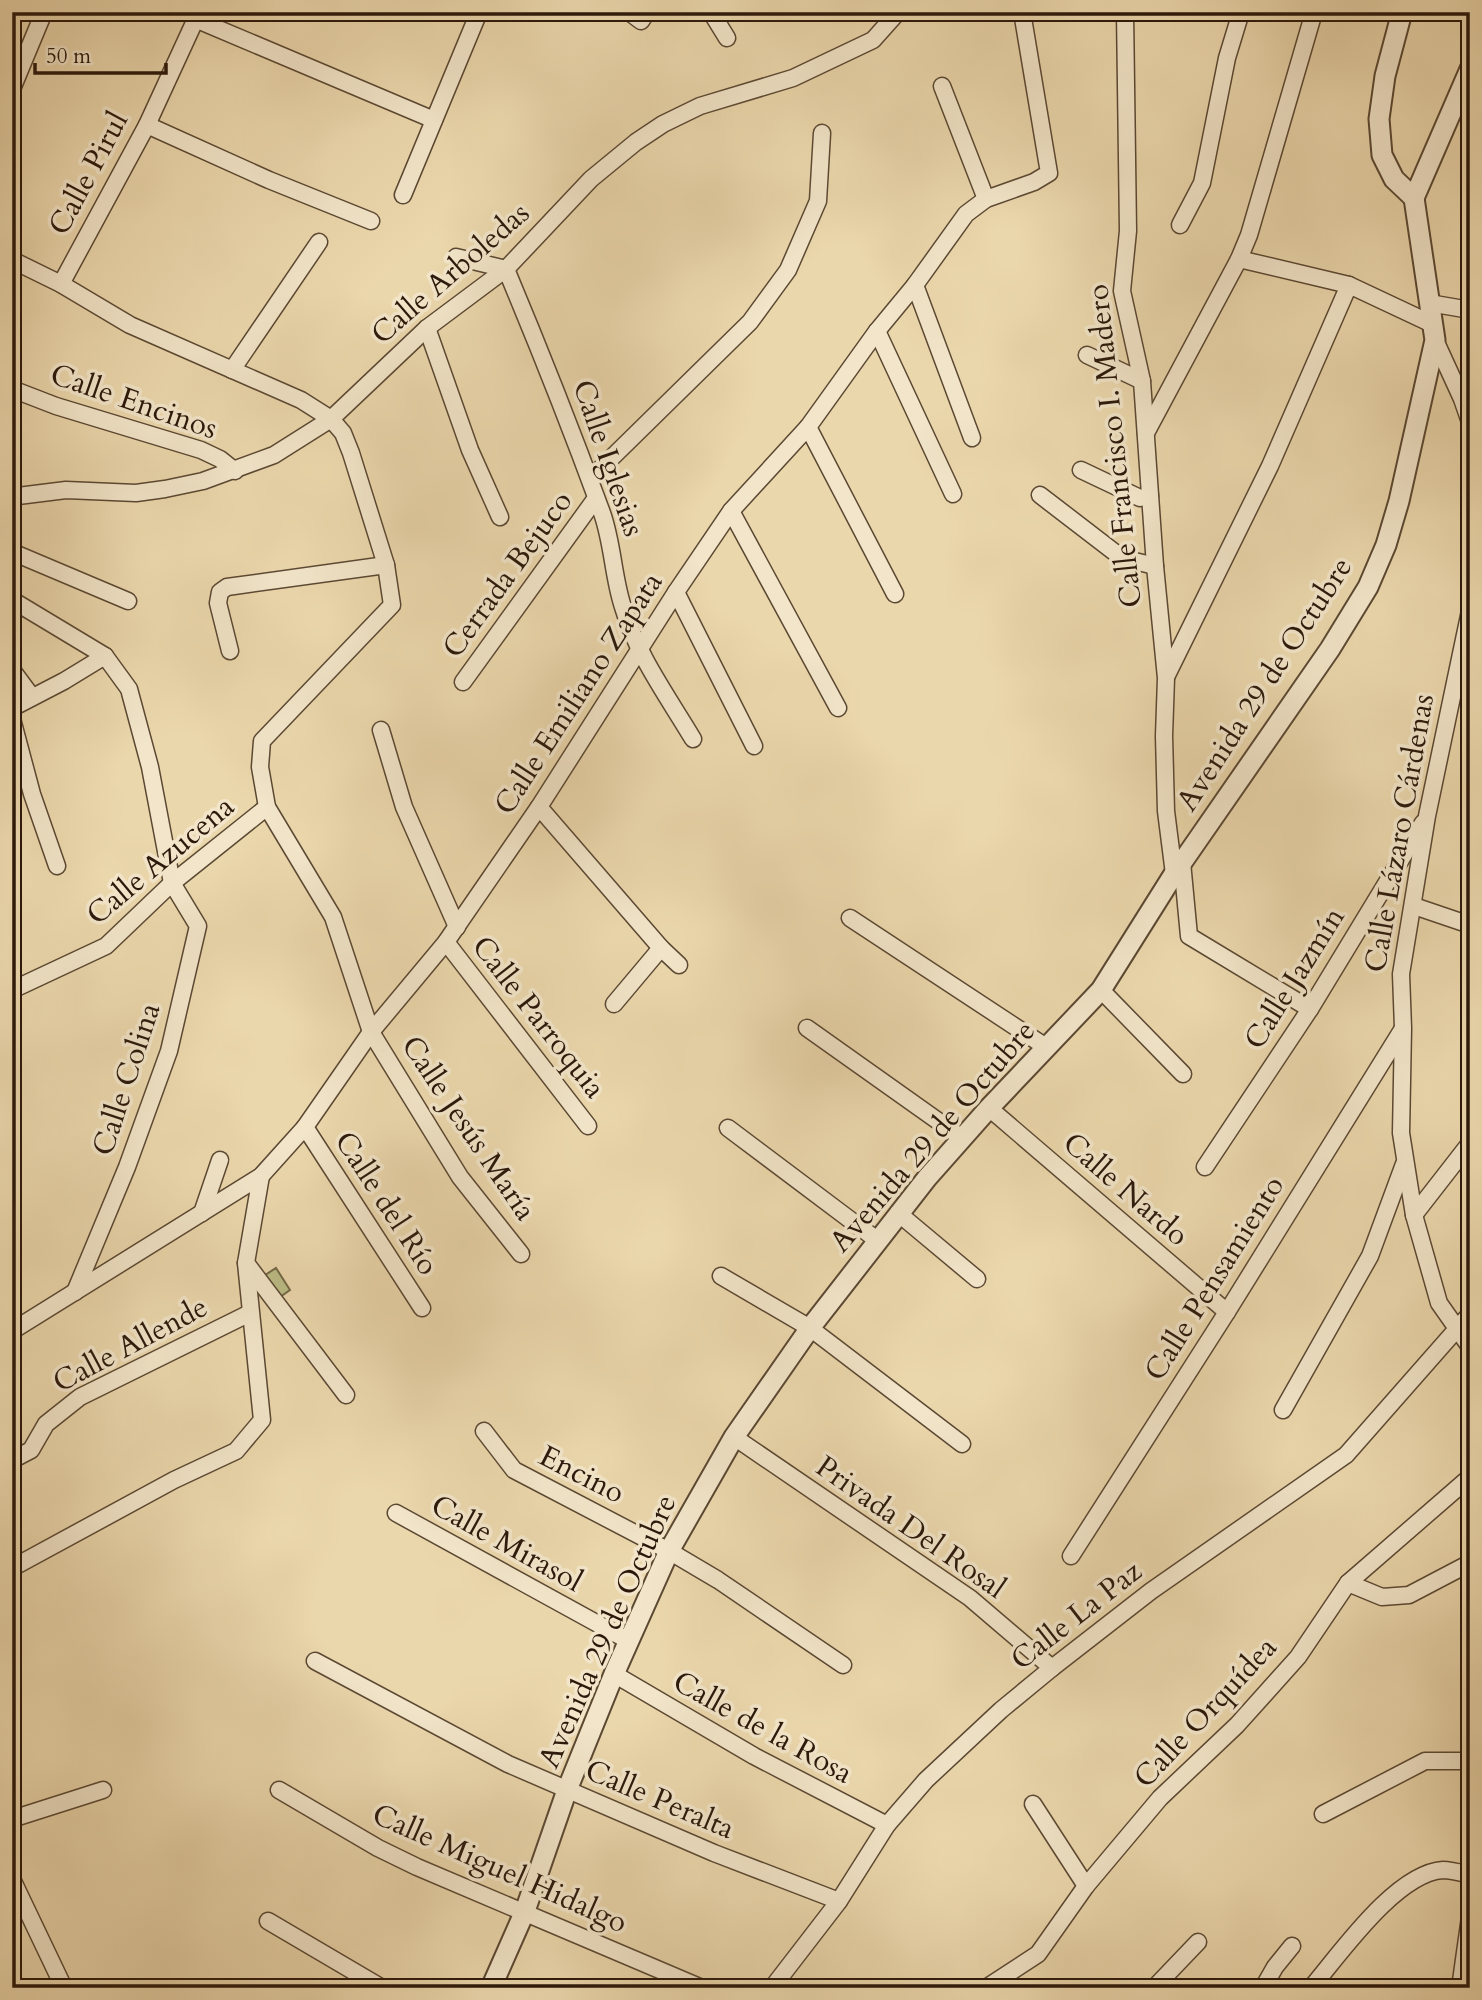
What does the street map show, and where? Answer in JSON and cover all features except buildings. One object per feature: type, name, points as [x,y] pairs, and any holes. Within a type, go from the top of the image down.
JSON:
[{"type":"street","points":[[12,89],[44,12]]},
{"type":"street","points":[[403,195],[479,12]]},
{"type":"street","points":[[629,12],[641,20],[647,12]]},
{"type":"street","points":[[711,12],[727,38]]},
{"type":"street","name":"Calle Arboledas","points":[[12,500],[18,496],[66,489],[135,493],[203,481],[274,455],[331,419],[427,328],[506,269],[591,179],[636,142],[663,124],[700,106],[793,78],[873,40],[898,12]]},
{"type":"street","name":"Calle Emiliano Zapata","points":[[12,1331],[261,1176],[304,1127],[371,1032],[457,927],[539,807],[676,592],[731,512],[808,427],[966,214],[986,199],[1034,182],[1048,173],[1021,12]]},
{"type":"street","name":"Calle Francisco I. Madero","points":[[1125,12],[1128,231],[1122,291],[1142,382],[1166,678],[1166,811],[1189,936],[1310,1009]]},
{"type":"street","points":[[1180,225],[1202,183],[1227,58],[1241,12]]},
{"type":"street","points":[[1146,433],[1239,259],[1249,235],[1314,12]]},
{"type":"street","points":[[1402,12],[1385,76],[1378,119],[1382,155],[1394,179],[1414,198]]},
{"type":"street","points":[[197,16],[434,120]]},
{"type":"street","name":"Calle Pirul","points":[[61,284],[147,125],[197,16]]},
{"type":"street","points":[[1470,69],[1414,198],[1434,332],[1466,399],[1470,422]]},
{"type":"street","points":[[942,86],[986,199]]},
{"type":"street","points":[[147,125],[269,180],[371,221]]},
{"type":"street","points":[[590,479],[750,322],[788,270],[818,201],[822,133]]},
{"type":"street","points":[[232,370],[319,242]]},
{"type":"street","points":[[456,257],[506,269]]},
{"type":"street","points":[[1239,259],[1349,285],[1434,332]]},
{"type":"street","name":"Calle Pirul","points":[[12,260],[61,284],[130,325],[302,400],[331,419]]},
{"type":"street","name":"Calle Iglesias","points":[[506,269],[554,383],[590,479],[615,560],[622,607],[640,650],[693,740]]},
{"type":"street","points":[[915,285],[972,438]]},
{"type":"street","points":[[1166,678],[1270,466],[1349,285]]},
{"type":"street","points":[[1429,303],[1470,310]]},
{"type":"street","points":[[427,328],[470,450],[500,517]]},
{"type":"street","points":[[877,331],[953,494]]},
{"type":"street","name":"Avenida 29 de Octubre","points":[[491,1988],[525,1911],[567,1790],[614,1674],[669,1551],[734,1437],[810,1328],[898,1213],[989,1108],[1101,990],[1178,868],[1322,661],[1368,587],[1386,545],[1399,501],[1434,332]]},
{"type":"street","points":[[1087,355],[1142,382]]},
{"type":"street","name":"Calle Encinos","points":[[12,389],[57,406],[201,450],[220,459],[235,471]]},
{"type":"street","points":[[267,807],[260,767],[262,741],[392,605],[386,565],[351,453],[343,433],[331,419]]},
{"type":"street","points":[[808,427],[895,594]]},
{"type":"street","points":[[1081,470],[1140,498],[1150,496]]},
{"type":"street","points":[[1040,495],[1122,558],[1155,566]]},
{"type":"street","name":"Cerrada Bejuco","points":[[463,682],[596,499]]},
{"type":"street","points":[[731,512],[838,708]]},
{"type":"street","points":[[12,552],[128,601]]},
{"type":"street","points":[[230,651],[218,603],[220,592],[227,587],[386,565]]},
{"type":"street","points":[[676,592],[754,746]]},
{"type":"street","points":[[12,600],[105,656],[129,689],[150,767],[172,883]]},
{"type":"street","name":"Calle Lázaro Cárdenas","points":[[1470,611],[1427,816],[1401,974],[1401,1133],[1414,1214],[1423,1254],[1439,1303],[1470,1347]]},
{"type":"street","points":[[12,708],[105,656]]},
{"type":"street","points":[[12,670],[32,697]]},
{"type":"street","points":[[12,719],[32,793],[57,866]]},
{"type":"street","points":[[381,730],[404,807],[457,927]]},
{"type":"street","name":"Calle Azucena","points":[[12,990],[106,946],[172,883],[267,807]]},
{"type":"street","name":"Calle Jesús María","points":[[267,807],[333,917],[371,1032],[460,1177],[521,1254]]},
{"type":"street","points":[[539,807],[661,948],[679,965]]},
{"type":"street","name":"Calle Jazmín","points":[[1205,1167],[1310,1009],[1427,816]]},
{"type":"street","name":"Calle Colina","points":[[75,1292],[127,1167],[169,1051],[198,926],[172,883]]},
{"type":"street","points":[[1414,906],[1470,925]]},
{"type":"street","points":[[850,918],[1046,1047]]},
{"type":"street","name":"Calle Parroquia","points":[[446,942],[588,1126]]},
{"type":"street","points":[[614,1004],[661,948]]},
{"type":"street","points":[[1101,990],[1183,1074]]},
{"type":"street","points":[[807,1028],[962,1138]]},
{"type":"street","name":"Calle Pensamiento","points":[[1071,1556],[1227,1312],[1403,1028]]},
{"type":"street","name":"Calle Nardo","points":[[989,1108],[1227,1312]]},
{"type":"street","name":"Calle del Río","points":[[304,1127],[422,1308]]},
{"type":"street","points":[[728,1128],[877,1240]]},
{"type":"street","points":[[1414,1214],[1470,1143]]},
{"type":"street","points":[[202,1213],[220,1160]]},
{"type":"street","points":[[1283,1410],[1370,1256],[1405,1161]]},
{"type":"street","points":[[12,1568],[174,1480],[236,1451],[262,1420],[246,1262],[261,1176]]},
{"type":"street","points":[[898,1213],[977,1279]]},
{"type":"street","points":[[246,1262],[346,1395]]},
{"type":"street","points":[[721,1276],[810,1328],[962,1444]]},
{"type":"street","name":"Calle Allende","points":[[12,1460],[31,1450],[46,1424],[80,1397],[250,1312]]},
{"type":"street","name":"Calle La Paz","points":[[772,1988],[839,1901],[887,1825],[926,1780],[1001,1710],[1151,1591],[1346,1455],[1470,1314]]},
{"type":"street","name":"Encino","points":[[484,1431],[514,1470],[669,1551],[718,1580],[793,1634],[843,1665]]},
{"type":"street","name":"Privada Del Rosal","points":[[734,1437],[970,1598],[1052,1668]]},
{"type":"street","name":"Calle Orquídea","points":[[986,1988],[1038,1954],[1086,1886],[1160,1798],[1237,1726],[1298,1657],[1348,1583],[1470,1477]]},
{"type":"street","name":"Calle Mirasol","points":[[396,1513],[629,1641]]},
{"type":"street","points":[[1348,1583],[1382,1597],[1409,1595],[1470,1563]]},
{"type":"street","name":"Calle Peralta","points":[[316,1661],[508,1765],[713,1853],[839,1901]]},
{"type":"street","name":"Calle de la Rosa","points":[[614,1674],[754,1756],[887,1825]]},
{"type":"street","points":[[1323,1814],[1425,1761],[1470,1761]]},
{"type":"street","points":[[12,1819],[103,1790]]},
{"type":"street","name":"Calle Miguel Hidalgo","points":[[279,1790],[378,1848],[702,1988]]},
{"type":"street","points":[[1033,1804],[1086,1886]]},
{"type":"street","points":[[1311,1988],[1391,1897],[1418,1878],[1443,1870],[1470,1875]]},
{"type":"street","points":[[12,1879],[65,1988]]},
{"type":"street","points":[[1460,1988],[1470,1917]]},
{"type":"street","points":[[268,1921],[382,1988]]},
{"type":"street","points":[[1154,1988],[1198,1942]]},
{"type":"street","points":[[1263,1988],[1292,1946]]},
{"type":"green space","points":[[276,1268],[290,1290],[277,1299],[262,1277]]}]
